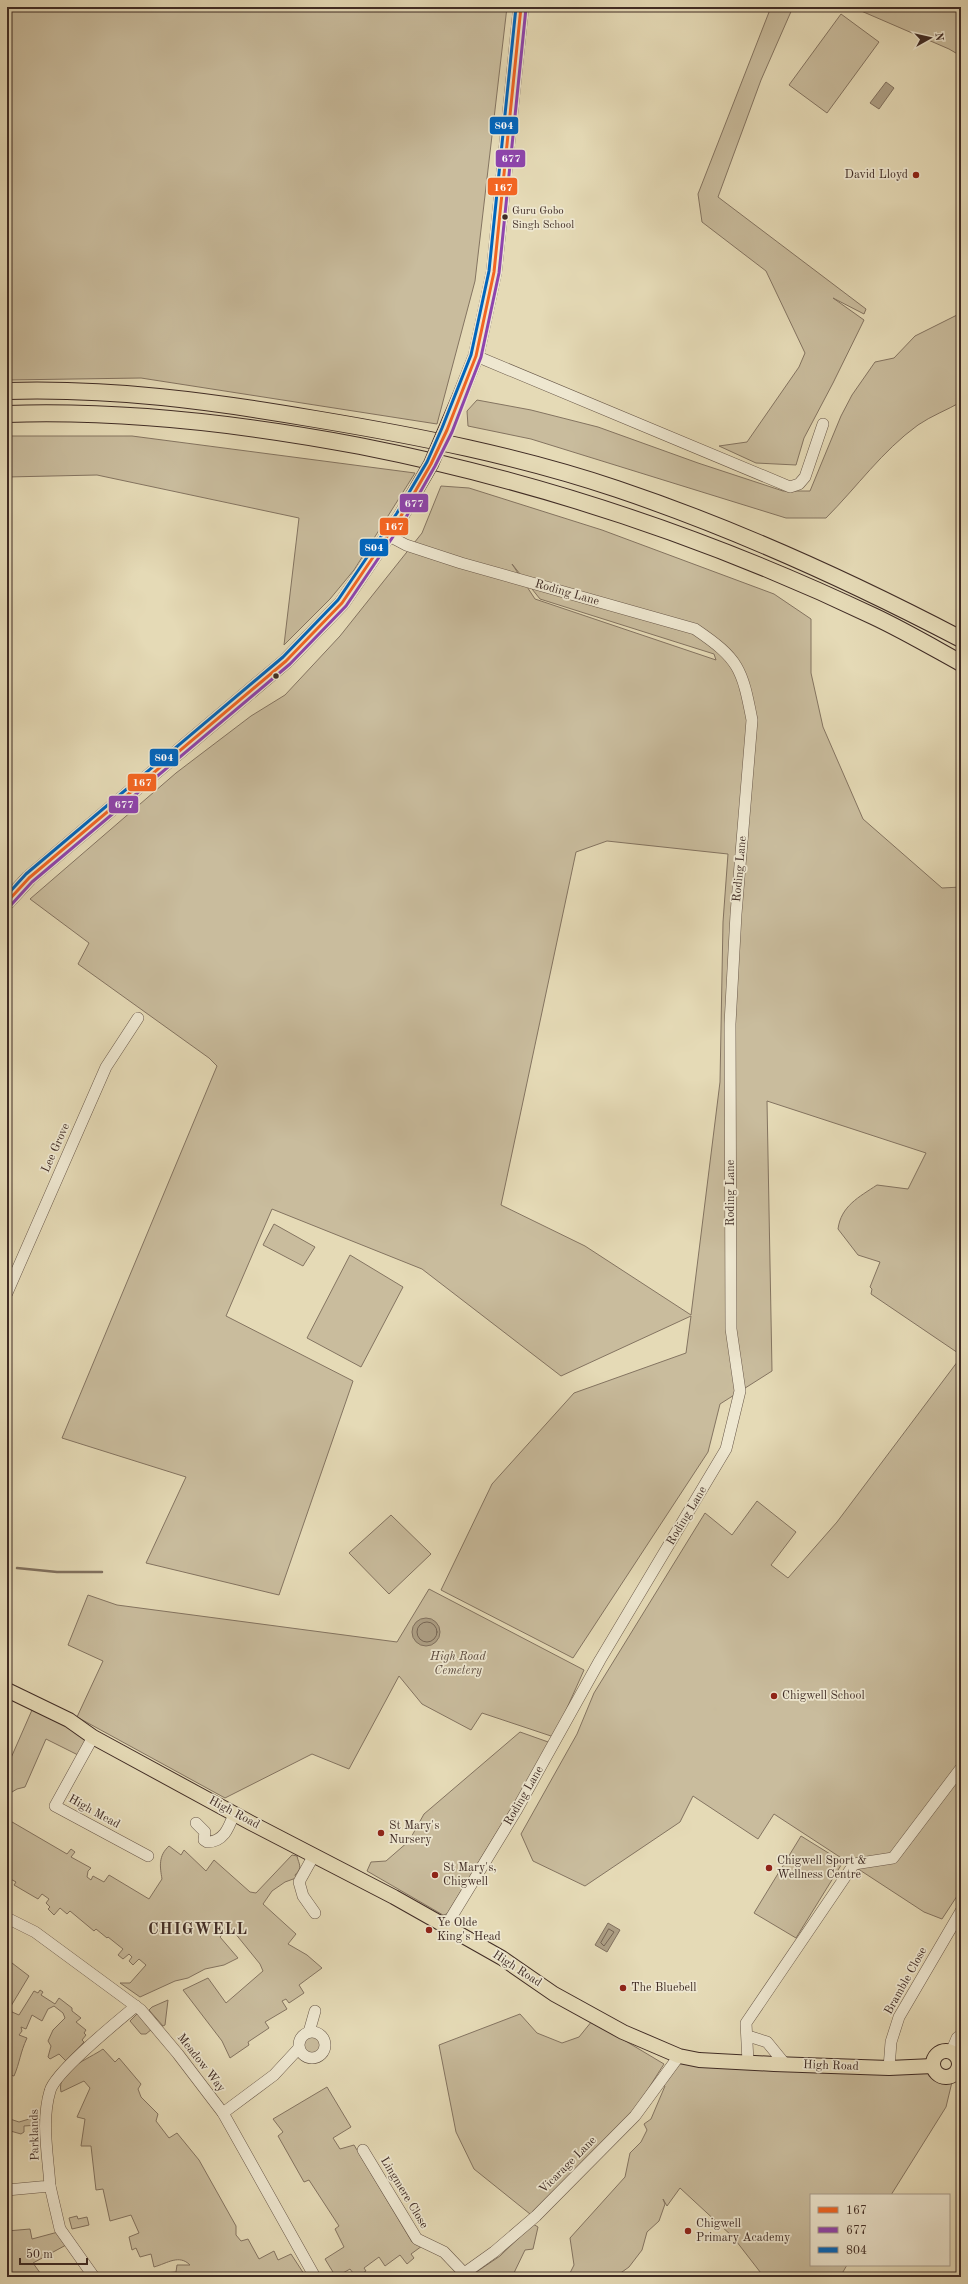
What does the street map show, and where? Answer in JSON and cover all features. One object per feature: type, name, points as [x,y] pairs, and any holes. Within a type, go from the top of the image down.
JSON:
[{"type":"highway","points":[[7,391],[62,390],[155,395],[286,414],[403,434],[497,455],[616,489],[702,520],[792,556],[885,600],[961,639]]},
{"type":"highway","points":[[7,414],[61,412],[156,417],[283,431],[490,474],[584,501],[700,541],[776,572],[875,617],[961,663]]},
{"type":"main road","points":[[7,902],[29,878],[286,661],[342,603],[389,536],[401,516],[430,464],[476,356],[494,272],[521,7]]},
{"type":"main road","name":"High Road","points":[[7,1690],[69,1720],[93,1737],[234,1814],[446,1926],[502,1958],[554,1994],[623,2032],[679,2056],[700,2060],[785,2064],[889,2068],[932,2066]]},
{"type":"main road","points":[[944,2051],[951,2052],[956,2056],[960,2070],[954,2075],[943,2077],[936,2074],[932,2066],[934,2058],[938,2053],[944,2051]]},
{"type":"street","points":[[476,356],[790,487],[799,484],[805,477],[823,424]]},
{"type":"street","name":"Roding Lane","points":[[389,536],[406,546],[490,572],[695,629],[718,644],[736,662],[746,688],[752,720],[730,1024],[731,1329],[740,1391],[726,1449],[600,1660],[516,1811],[446,1926]]},
{"type":"street","name":"Lee Grove","points":[[7,1293],[106,1067],[138,1018]]},
{"type":"street","name":"High Mead","points":[[93,1737],[55,1806],[148,1856]]},
{"type":"street","points":[[748,2062],[748,2036],[746,2023],[854,1864],[893,1858],[961,1768]]},
{"type":"street","points":[[196,1823],[205,1832],[204,1840],[207,1842],[214,1842],[226,1833],[234,1814]]},
{"type":"street","points":[[314,1856],[300,1882],[303,1896],[315,1913]]},
{"type":"street","name":"Bramble Close","points":[[889,2068],[891,2042],[899,2017],[961,1911]]},
{"type":"street","name":"Meadow Way","points":[[7,1918],[35,1932],[136,2006],[178,2054],[223,2113],[316,2277]]},
{"type":"street","name":"Parklands","points":[[94,2277],[60,2229],[50,2186],[46,2111],[50,2089],[59,2076],[93,2043],[136,2006]]},
{"type":"street","points":[[310,2032],[315,2011]]},
{"type":"street","points":[[223,2113],[274,2075],[299,2048],[302,2036],[310,2032],[322,2036],[325,2044],[322,2053],[311,2058],[303,2055],[299,2048]]},
{"type":"street","points":[[951,2052],[957,2038],[961,2035]]},
{"type":"street","points":[[748,2036],[767,2042],[785,2064]]},
{"type":"street","name":"Vicarage Lane","points":[[462,2275],[494,2252],[536,2216],[635,2116],[679,2056]]},
{"type":"street","name":"Lingmere Close","points":[[363,2150],[417,2239],[444,2252],[462,2275]]},
{"type":"street","points":[[7,2190],[50,2186]]},
{"type":"green space","points":[[7,7],[507,7],[475,281],[437,424],[141,378],[7,380]]},
{"type":"green space","points":[[771,7],[793,7],[761,80],[718,197],[866,309],[864,314],[833,298],[864,320],[804,438],[796,465],[756,463],[719,446],[747,442],[799,367],[805,353],[766,271],[702,222],[698,194]]},
{"type":"green space","points":[[852,7],[961,7],[961,56],[949,49]]},
{"type":"green space","points":[[841,14],[879,42],[827,113],[789,85]]},
{"type":"green space","points":[[961,313],[961,402],[923,422],[905,435],[881,458],[826,518],[786,518],[531,439],[468,426],[467,411],[477,400],[531,410],[598,427],[698,463],[783,491],[810,491],[841,416],[852,395],[875,362],[894,358],[915,336]]},
{"type":"green space","points":[[7,436],[132,436],[415,473],[354,570],[330,599],[284,645],[299,518],[97,475],[7,477]]},
{"type":"green space","points":[[441,486],[469,488],[602,530],[774,594],[811,619],[811,673],[823,727],[863,819],[942,888],[961,887],[961,1355],[871,1294],[872,1289],[870,1287],[880,1262],[858,1255],[838,1229],[843,1214],[847,1208],[858,1198],[877,1185],[908,1189],[926,1153],[767,1101],[772,1371],[720,1404],[708,1452],[573,1658],[441,1590],[492,1484],[574,1393],[686,1353],[691,1316],[561,1376],[422,1269],[272,1209],[226,1316],[353,1381],[279,1595],[146,1563],[186,1477],[62,1438],[217,1066],[209,1058],[78,964],[89,943],[30,899],[176,773],[251,716],[285,695],[340,636],[422,533]],"holes":[[[512,564],[540,599],[714,654],[716,660],[535,599]],[[607,841],[728,854],[723,922],[720,1082],[691,1315],[585,1246],[501,1205],[576,852]]]},
{"type":"green space","points":[[274,1224],[315,1247],[303,1266],[263,1245]]},
{"type":"green space","points":[[350,1255],[403,1287],[361,1367],[307,1338]]},
{"type":"green space","name":"Chigwell School","points":[[961,1357],[961,1890],[942,1919],[924,1912],[774,1814],[758,1839],[693,1796],[680,1822],[585,1886],[533,1861],[521,1834],[577,1734],[594,1693],[705,1513],[732,1535],[757,1501],[796,1532],[771,1565],[788,1578],[837,1522]]},
{"type":"green space","points":[[391,1515],[431,1554],[389,1594],[349,1553]]},
{"type":"green space","name":"High Road Cemetery","points":[[429,1589],[584,1670],[554,1737],[482,1713],[471,1730],[422,1704],[399,1676],[349,1769],[312,1754],[225,1798],[77,1717],[103,1661],[68,1645],[88,1595],[117,1605],[397,1642]]},
{"type":"green space","points":[[32,1710],[92,1739],[82,1757],[46,1739],[25,1787],[17,1789],[7,1795],[7,1767]]},
{"type":"green space","points":[[520,1732],[551,1743],[447,1914],[443,1915],[367,1871],[371,1862],[386,1861],[409,1841],[424,1814]]},
{"type":"green space","points":[[7,1819],[67,1854],[71,1849],[75,1852],[71,1857],[91,1868],[88,1871],[87,1877],[91,1880],[93,1876],[104,1882],[109,1875],[149,1899],[162,1879],[160,1866],[161,1858],[169,1846],[181,1855],[184,1850],[206,1871],[214,1860],[250,1892],[256,1893],[292,1855],[297,1856],[300,1868],[295,1875],[296,1878],[285,1882],[272,1891],[263,1904],[296,1934],[288,1944],[307,1955],[322,1968],[299,1985],[304,1993],[289,2003],[286,1999],[282,2001],[287,2009],[265,2022],[269,2028],[248,2042],[249,2045],[230,2058],[222,2041],[183,1990],[208,1978],[226,2003],[263,1971],[260,1964],[230,1927],[220,1937],[238,1958],[224,1965],[205,1969],[188,1978],[175,1981],[140,1997],[120,1983],[130,1983],[146,1965],[139,1959],[133,1965],[129,1961],[132,1957],[129,1954],[123,1959],[118,1955],[123,1949],[108,1937],[107,1938],[96,1929],[94,1931],[70,1911],[67,1914],[60,1908],[54,1915],[48,1909],[50,1907],[46,1903],[49,1899],[42,1894],[38,1899],[14,1885],[16,1882],[7,1877],[9,1872],[7,1871]]},
{"type":"green space","points":[[801,1836],[843,1862],[796,1938],[754,1913]]},
{"type":"green space","points":[[12,1963],[29,1976],[11,2006],[12,2012],[19,2015],[34,1991],[38,1993],[40,1990],[43,1992],[41,1995],[55,2004],[59,1998],[72,2008],[72,2011],[81,2018],[76,2022],[86,2030],[84,2033],[86,2035],[82,2040],[84,2042],[66,2061],[59,2054],[50,2059],[48,2057],[51,2046],[48,2041],[53,2030],[65,2018],[63,2013],[54,2006],[48,2009],[42,2021],[32,2015],[26,2029],[21,2027],[22,2031],[19,2035],[27,2038],[14,2076],[7,2074],[7,1970]]},
{"type":"green space","points":[[168,2000],[165,2025],[163,2026],[149,2010],[152,2007]]},
{"type":"green space","points":[[137,2014],[141,2014],[152,2029],[146,2034],[141,2034],[130,2021]]},
{"type":"green space","points":[[520,2014],[537,2033],[562,2043],[579,2037],[592,2021],[664,2064],[634,2111],[530,2214],[474,2169],[456,2132],[439,2045]]},
{"type":"green space","points":[[312,2036],[318,2039],[321,2045],[318,2051],[312,2054],[306,2051],[303,2045],[306,2039]]},
{"type":"green space","points":[[103,2049],[115,2062],[119,2058],[141,2084],[138,2089],[141,2097],[158,2114],[156,2121],[169,2138],[177,2133],[199,2160],[236,2226],[236,2235],[241,2241],[248,2239],[259,2259],[274,2251],[278,2260],[291,2254],[306,2277],[164,2277],[165,2273],[176,2272],[177,2265],[190,2265],[182,2260],[173,2260],[154,2267],[151,2254],[140,2257],[136,2248],[132,2250],[129,2237],[139,2233],[131,2215],[110,2221],[103,2189],[96,2190],[91,2146],[81,2146],[85,2119],[77,2117],[90,2088],[84,2081],[61,2092],[63,2077],[68,2071]]},
{"type":"green space","points":[[679,2056],[933,2066],[943,2077],[943,2082],[952,2082],[946,2107],[892,2194],[810,2194],[810,2266],[846,2266],[840,2277],[764,2277],[733,2237],[680,2188],[667,2206],[663,2199],[665,2204],[659,2221],[647,2232],[642,2250],[629,2267],[615,2277],[568,2277],[574,2265],[570,2238],[625,2177],[630,2153],[641,2142],[647,2130],[644,2124],[651,2119],[665,2086],[660,2083]]},
{"type":"green space","points":[[327,2087],[351,2127],[333,2138],[340,2149],[354,2145],[412,2242],[422,2246],[411,2254],[414,2258],[407,2264],[400,2255],[385,2266],[379,2257],[364,2268],[366,2271],[356,2277],[350,2269],[336,2277],[325,2259],[344,2247],[335,2229],[339,2226],[309,2180],[304,2182],[278,2136],[283,2132],[273,2119]]},
{"type":"green space","points":[[7,2098],[10,2098],[10,2109],[8,2110],[10,2119],[19,2122],[36,2117],[39,2119],[38,2125],[24,2126],[24,2132],[21,2134],[7,2130]]},
{"type":"green space","points":[[77,2216],[78,2219],[87,2217],[89,2225],[72,2229],[69,2218]]},
{"type":"green space","points":[[533,2224],[538,2227],[533,2249],[525,2250],[512,2277],[469,2277],[500,2256]]},
{"type":"green space","points":[[30,2229],[32,2239],[58,2232],[66,2245],[33,2263],[43,2277],[7,2277],[7,2231]]},
{"type":"water","points":[[886,82],[894,88],[879,109],[870,103]]},
{"type":"water","points":[[426,1618],[436,1622],[440,1632],[436,1642],[426,1646],[416,1642],[412,1632],[416,1622]]},
{"type":"water","points":[[608,1923],[620,1930],[607,1952],[595,1945]]},
{"type":"waterway","points":[[17,1568],[57,1572],[102,1572]]},
{"type":"transit line","name":"804","points":[[7,895],[26,874],[283,657],[338,600],[397,513],[427,462],[471,355],[489,271],[516,7]]},
{"type":"transit line","name":"167","points":[[7,902],[29,878],[286,661],[342,603],[401,516],[431,464],[447,430],[476,356],[494,272],[521,7]]},
{"type":"transit line","name":"677","points":[[11,905],[32,882],[290,664],[346,606],[405,519],[435,466],[452,432],[481,357],[499,273],[526,8]]},
{"type":"place","name":"David Lloyd","points":[[916,175]]},
{"type":"place","name":"Guru Gobo Singh School","points":[[505,217]]},
{"type":"place","name":"Chigwell School","points":[[774,1696]]},
{"type":"place","name":"St Mary's Nursery","points":[[381,1833]]},
{"type":"place","name":"Chigwell Sport & Wellness Centre","points":[[769,1868]]},
{"type":"place","name":"St Mary's, Chigwell","points":[[435,1875]]},
{"type":"place","name":"Ye Olde King's Head","points":[[429,1930]]},
{"type":"place","name":"The Bluebell","points":[[623,1988]]},
{"type":"place","name":"Chigwell Primary Academy","points":[[688,2231]]},
{"type":"district","name":"CHIGWELL","points":[[198,1930]]}]
